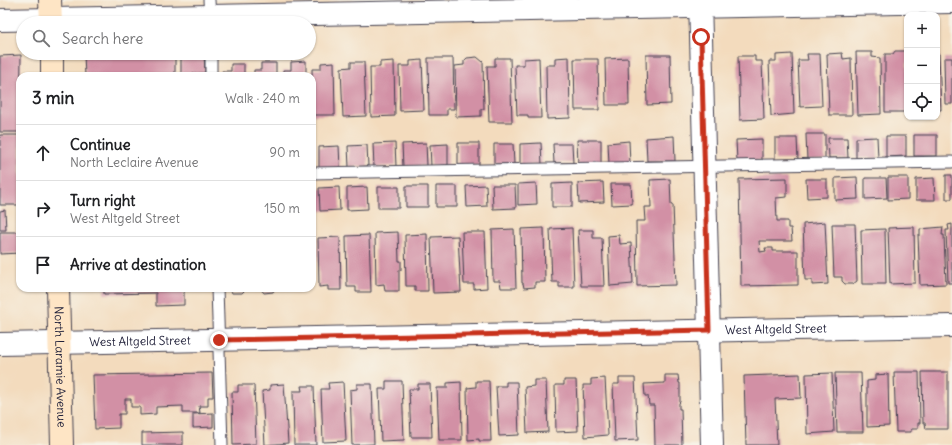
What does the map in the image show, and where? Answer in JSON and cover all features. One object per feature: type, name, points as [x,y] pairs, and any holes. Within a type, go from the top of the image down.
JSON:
[{"type":"street","points":[[34,16],[51,14],[210,13],[700,3],[952,2]]},
{"type":"street","points":[[700,3],[712,445]]},
{"type":"street","points":[[0,20],[16,18]]},
{"type":"street","points":[[52,60],[52,72]]},
{"type":"street","name":"North Laramie Avenue","points":[[58,292],[62,445]]},
{"type":"street","name":"West Altgeld Street","points":[[0,344],[952,326]]},
{"type":"lane","points":[[211,60],[211,72]]},
{"type":"lane","points":[[316,173],[952,162]]},
{"type":"lane","points":[[217,292],[222,445]]},
{"type":"building","points":[[895,51],[904,51],[904,112],[885,112],[885,54],[893,54]]},
{"type":"building","points":[[856,52],[872,52],[872,57],[880,58],[881,114],[858,115]]},
{"type":"building","points":[[842,53],[843,59],[851,58],[852,115],[829,115],[827,54]]},
{"type":"building","points":[[792,54],[794,114],[771,116],[769,61],[776,61],[776,55]]},
{"type":"building","points":[[807,54],[820,54],[822,106],[800,107],[798,60],[808,60]]},
{"type":"building","points":[[16,55],[16,60],[21,60],[21,72],[16,72],[16,132],[0,132],[0,56]]},
{"type":"building","points":[[646,55],[670,55],[671,104],[647,105]]},
{"type":"building","points":[[738,56],[755,56],[755,61],[762,61],[764,119],[740,120]]},
{"type":"building","points":[[477,57],[483,62],[484,109],[481,109],[481,116],[456,117],[455,66],[464,65],[464,61],[467,58]]},
{"type":"building","points":[[569,57],[570,118],[547,119],[546,65],[555,65],[555,58]]},
{"type":"building","points":[[428,58],[453,58],[454,109],[447,109],[447,115],[429,115]]},
{"type":"building","points":[[495,58],[510,58],[512,122],[489,122],[487,66],[495,66]]},
{"type":"building","points":[[539,58],[541,118],[528,118],[528,115],[517,115],[515,65],[524,65],[524,59]]},
{"type":"building","points":[[628,58],[629,105],[606,105],[605,59]]},
{"type":"building","points":[[944,58],[952,58],[952,104],[945,104]]},
{"type":"building","points":[[574,59],[598,59],[599,110],[575,110]]},
{"type":"building","points":[[84,60],[175,60],[175,72],[85,72]]},
{"type":"building","points":[[181,60],[204,60],[205,72],[181,72]]},
{"type":"building","points":[[422,60],[424,110],[400,111],[399,66],[410,66],[410,61]]},
{"type":"building","points":[[306,61],[306,72],[283,72],[283,70],[291,70],[291,62]]},
{"type":"building","points":[[394,61],[395,116],[371,117],[370,67],[380,67],[380,62]]},
{"type":"building","points":[[334,62],[335,115],[316,115],[316,72],[312,72],[312,69],[321,69],[321,63]]},
{"type":"building","points":[[351,62],[364,62],[366,116],[343,117],[341,68],[351,67]]},
{"type":"building","points":[[261,63],[276,63],[276,72],[254,72],[254,70],[261,70]]},
{"type":"building","points":[[231,64],[244,64],[244,72],[222,72],[231,71]]},
{"type":"building","points":[[940,82],[941,110],[940,110]]},
{"type":"building","points":[[806,134],[825,134],[825,159],[807,160]]},
{"type":"building","points":[[0,135],[16,135],[16,205],[0,205]]},
{"type":"building","points":[[914,135],[937,135],[937,156],[914,156]]},
{"type":"building","points":[[674,136],[675,161],[647,161],[646,138]]},
{"type":"building","points":[[886,136],[906,136],[906,156],[886,157]]},
{"type":"building","points":[[877,137],[878,158],[856,158],[856,138]]},
{"type":"building","points":[[775,138],[797,138],[798,160],[775,160]]},
{"type":"building","points":[[828,138],[847,138],[848,158],[829,158]]},
{"type":"building","points":[[762,139],[762,160],[737,161],[736,140]]},
{"type":"building","points":[[577,140],[601,140],[601,164],[578,164]]},
{"type":"building","points":[[629,141],[630,164],[609,164],[608,143]]},
{"type":"building","points":[[395,143],[396,166],[374,167],[373,144]]},
{"type":"building","points":[[426,143],[427,166],[403,166],[402,144]]},
{"type":"building","points":[[458,143],[479,143],[479,166],[458,166]]},
{"type":"building","points":[[541,143],[542,165],[520,165],[520,144]]},
{"type":"building","points":[[448,144],[448,165],[431,166],[430,145]]},
{"type":"building","points":[[494,144],[513,144],[514,164],[494,164]]},
{"type":"building","points":[[553,144],[572,144],[573,163],[554,163]]},
{"type":"building","points":[[367,145],[368,166],[349,167],[348,146]]},
{"type":"building","points":[[339,146],[340,168],[319,168],[319,147]]},
{"type":"building","points":[[946,175],[952,175],[952,199],[946,199]]},
{"type":"building","points":[[857,177],[858,199],[835,200],[835,178]]},
{"type":"building","points":[[888,177],[908,177],[908,199],[888,200]]},
{"type":"building","points":[[787,178],[787,197],[776,198],[777,221],[788,221],[788,228],[791,228],[792,241],[759,241],[760,252],[766,251],[765,248],[773,248],[773,251],[798,251],[798,285],[741,286],[739,179]]},
{"type":"building","points":[[865,178],[886,178],[887,198],[865,199]]},
{"type":"building","points":[[934,178],[935,200],[916,200],[916,179]]},
{"type":"building","points":[[670,179],[671,205],[673,205],[676,285],[637,286],[636,221],[645,221],[644,207],[651,207],[650,180]]},
{"type":"building","points":[[806,179],[827,179],[827,197],[807,198]]},
{"type":"building","points":[[603,182],[604,202],[579,203],[578,183]]},
{"type":"building","points":[[536,183],[537,204],[518,205],[518,184]]},
{"type":"building","points":[[572,183],[572,207],[552,207],[552,184]]},
{"type":"building","points":[[611,184],[631,184],[632,204],[612,205]]},
{"type":"building","points":[[486,185],[487,206],[467,207],[466,186]]},
{"type":"building","points":[[492,185],[515,185],[516,208],[493,209]]},
{"type":"building","points":[[406,186],[428,186],[428,207],[406,207]]},
{"type":"building","points":[[436,186],[457,186],[457,207],[436,207]]},
{"type":"building","points":[[339,187],[340,210],[320,211],[319,188]]},
{"type":"building","points":[[367,187],[368,209],[347,210],[347,188]]},
{"type":"building","points":[[378,187],[399,187],[399,208],[378,208]]},
{"type":"building","points":[[5,210],[6,230],[0,230],[0,211]]},
{"type":"building","points":[[825,222],[828,284],[812,285],[812,280],[805,280],[803,224]]},
{"type":"building","points":[[832,224],[855,224],[857,281],[853,284],[845,284],[842,281],[842,277],[834,277]]},
{"type":"building","points":[[952,224],[952,283],[948,283],[946,230],[949,230],[948,225]]},
{"type":"building","points":[[914,227],[915,283],[890,284],[888,228]]},
{"type":"building","points":[[943,227],[942,235],[944,235],[946,284],[920,285],[918,235],[920,235],[920,229]]},
{"type":"building","points":[[544,228],[545,282],[535,282],[535,287],[524,288],[522,283],[521,229]]},
{"type":"building","points":[[572,228],[574,287],[559,287],[559,282],[552,282],[550,229]]},
{"type":"building","points":[[514,229],[516,288],[501,288],[500,281],[493,281],[492,230]]},
{"type":"building","points":[[885,229],[886,284],[862,284],[861,230]]},
{"type":"building","points":[[578,230],[593,230],[593,238],[602,238],[604,286],[581,286]]},
{"type":"building","points":[[0,232],[16,232],[16,253],[0,254]]},
{"type":"building","points":[[398,232],[399,261],[401,261],[401,270],[399,270],[399,291],[385,291],[384,284],[376,285],[375,233]]},
{"type":"building","points":[[462,232],[485,232],[487,288],[474,289],[474,284],[464,284]]},
{"type":"building","points":[[427,234],[428,291],[415,291],[415,286],[406,286],[405,235]]},
{"type":"building","points":[[369,235],[371,292],[356,292],[356,287],[347,287],[346,236]]},
{"type":"building","points":[[619,235],[620,244],[631,243],[633,284],[610,286],[608,236]]},
{"type":"building","points":[[458,236],[461,292],[433,293],[431,237]]},
{"type":"building","points":[[340,237],[341,290],[328,290],[328,286],[319,287],[318,238]]},
{"type":"building","points":[[104,292],[184,292],[184,305],[156,306],[156,293],[104,294]]},
{"type":"building","points":[[231,292],[243,292],[242,293]]},
{"type":"building","points":[[894,372],[919,372],[920,423],[918,423],[918,429],[911,429],[911,432],[896,432]]},
{"type":"building","points":[[922,372],[948,372],[948,429],[926,429],[925,423],[923,423]]},
{"type":"building","points":[[212,373],[213,397],[208,397],[208,406],[199,406],[200,413],[183,413],[183,406],[156,407],[156,414],[140,415],[140,407],[131,407],[131,399],[125,399],[125,414],[119,414],[119,428],[95,429],[93,375]]},
{"type":"building","points":[[832,373],[834,432],[807,434],[806,374]]},
{"type":"building","points":[[835,373],[861,373],[863,432],[837,432]]},
{"type":"building","points":[[800,374],[801,398],[775,399],[777,445],[746,445],[744,376]]},
{"type":"building","points":[[888,374],[889,426],[867,427],[867,381],[875,380],[875,375]]},
{"type":"building","points":[[665,375],[678,375],[680,383],[679,409],[681,409],[682,445],[655,445],[654,405],[649,405],[648,396],[645,396],[644,384],[665,383]]},
{"type":"building","points":[[605,378],[608,435],[585,437],[583,385],[591,385],[591,379]]},
{"type":"building","points":[[619,378],[635,378],[638,440],[615,441],[613,384],[619,384]]},
{"type":"building","points":[[534,380],[546,380],[548,432],[527,433],[525,387],[534,386]]},
{"type":"building","points":[[564,380],[576,380],[578,431],[556,432],[555,385],[564,385]]},
{"type":"building","points":[[386,381],[402,381],[404,440],[381,441],[379,389],[386,389]]},
{"type":"building","points":[[476,381],[489,381],[491,441],[479,441],[479,439],[468,440],[467,388],[476,387]]},
{"type":"building","points":[[343,382],[346,441],[323,442],[321,389],[329,389],[328,383]]},
{"type":"building","points":[[461,382],[462,440],[439,440],[437,388],[447,388],[447,383]]},
{"type":"building","points":[[506,382],[517,382],[519,435],[499,436],[496,386],[506,386]]},
{"type":"building","points":[[284,384],[288,443],[265,445],[262,391],[270,390],[270,385]]},
{"type":"building","points":[[357,384],[372,384],[374,444],[352,445],[350,390],[357,389]]},
{"type":"building","points":[[418,384],[430,384],[432,437],[411,437],[409,389],[418,389]]},
{"type":"building","points":[[238,385],[254,385],[256,444],[233,445],[232,392],[238,392]]},
{"type":"building","points":[[301,386],[314,386],[316,445],[294,445],[293,391],[302,391]]},
{"type":"building","points":[[213,413],[213,427],[193,428],[193,414]]},
{"type":"building","points":[[183,432],[183,445],[142,445],[142,433]]},
{"type":"route","points":[[219,340],[709,330],[701,37]]}]
